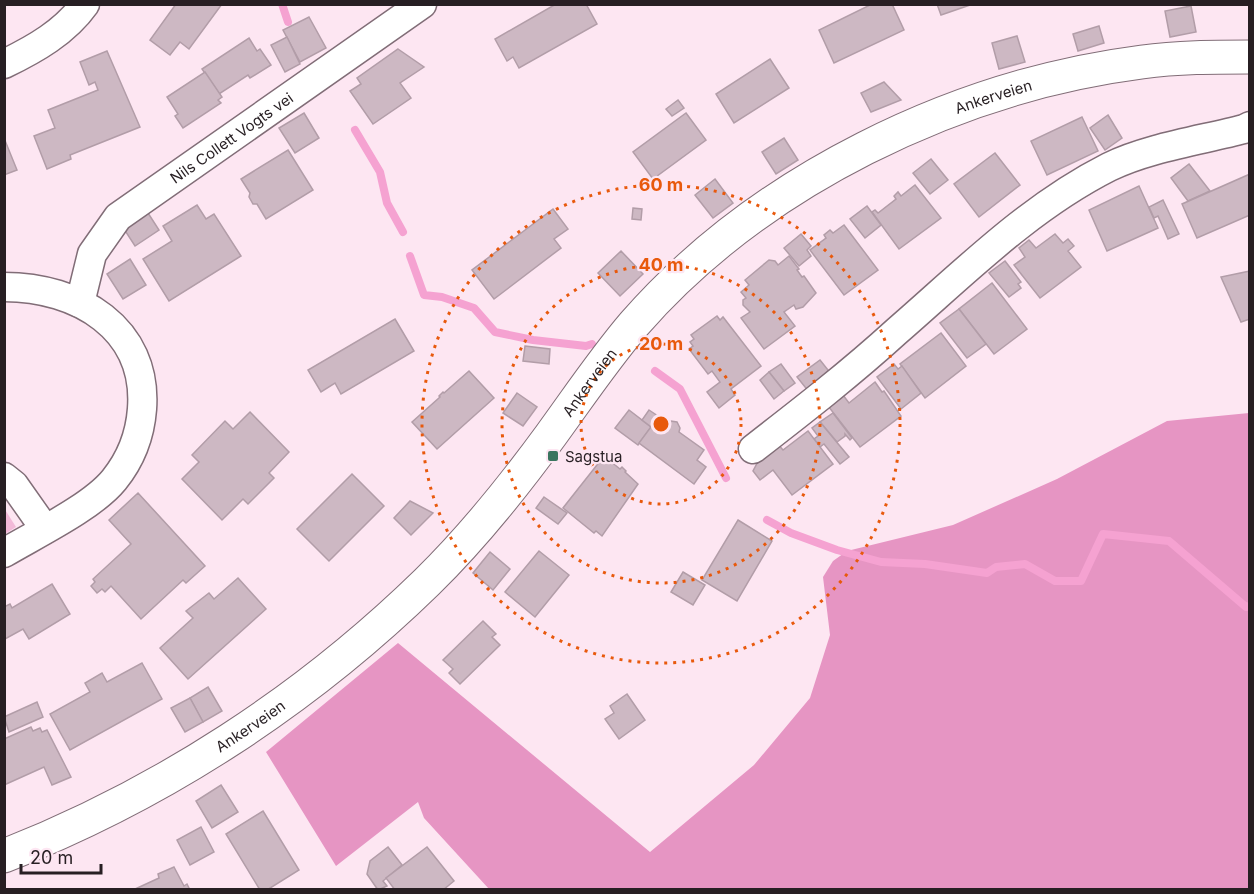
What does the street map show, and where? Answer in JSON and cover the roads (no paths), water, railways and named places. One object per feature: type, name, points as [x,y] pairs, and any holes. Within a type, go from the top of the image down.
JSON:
[{"type":"main road","name":"Ankerveien","points":[[4,856],[84,823],[166,778],[258,721],[343,658],[428,581],[488,515],[649,307],[716,244],[800,185],[832,166],[900,132],[955,109],[1011,90],[1074,74],[1144,61],[1250,57]]},
{"type":"street","points":[[4,63],[43,44],[63,30],[85,4]]},
{"type":"street","name":"Nils Collett Vogts vei","points":[[80,303],[92,254],[118,217],[422,4]]},
{"type":"street","points":[[753,449],[843,379],[972,264],[1050,201],[1110,167],[1131,158],[1250,126]]},
{"type":"street","points":[[4,286],[36,289],[80,303],[106,320],[129,345],[137,361],[142,400],[141,423],[135,445],[113,481],[98,496],[4,553]]},
{"type":"street","points":[[4,477],[14,485],[45,529]]},
{"type":"waterway","points":[[282,4],[288,22]]},
{"type":"waterway","points":[[355,130],[380,172],[387,203],[403,232]]},
{"type":"waterway","points":[[410,256],[424,295],[442,297],[474,308],[495,332],[533,340],[586,346],[592,344]]},
{"type":"waterway","points":[[655,371],[680,389],[726,478]]},
{"type":"waterway","points":[[767,520],[791,533],[837,550],[881,562],[925,564],[987,573],[996,567],[1025,564],[1055,581],[1081,581],[1103,534],[1169,541],[1246,607],[1250,606]]},
{"type":"place","name":"Sagstua","points":[[553,456]]}]
